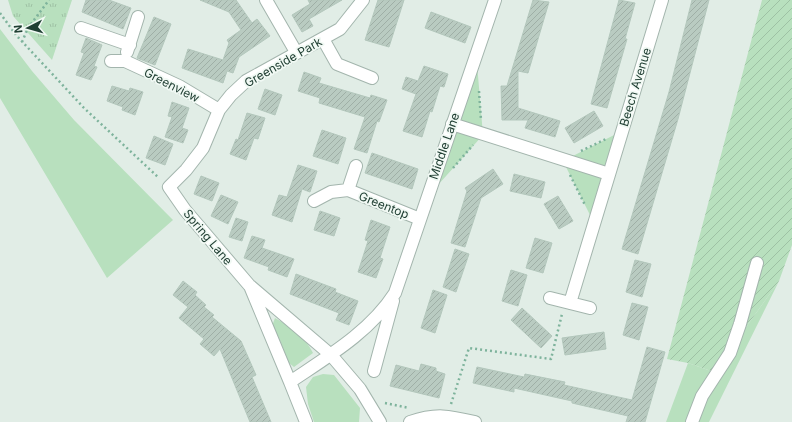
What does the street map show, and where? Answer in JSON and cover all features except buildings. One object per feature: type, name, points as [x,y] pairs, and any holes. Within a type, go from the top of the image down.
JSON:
[{"type":"street","points":[[266,0],[296,52]]},
{"type":"street","name":"Greenside Park","points":[[169,187],[186,170],[202,148],[220,110],[231,95],[246,81],[340,29],[362,0]]},
{"type":"street","name":"Middle Lane","points":[[374,371],[395,293],[495,0]]},
{"type":"street","name":"Beech Avenue","points":[[567,302],[609,174],[662,0]]},
{"type":"street","points":[[125,61],[138,17]]},
{"type":"street","points":[[81,28],[130,45]]},
{"type":"street","points":[[323,39],[337,64],[372,78]]},
{"type":"street","name":"Greenview","points":[[112,61],[125,61],[179,86],[220,110]]},
{"type":"street","points":[[452,124],[609,174]]},
{"type":"street","name":"Greentop","points":[[348,190],[356,166]]},
{"type":"street","name":"Spring Lane","points":[[169,187],[185,210],[249,285],[331,355],[360,389],[380,422]]},
{"type":"street","name":"Greentop","points":[[314,201],[332,192],[348,190],[420,219]]},
{"type":"street","points":[[692,422],[702,396],[730,353],[740,324],[757,263]]},
{"type":"street","name":"Spring Lane","points":[[249,285],[306,422]]},
{"type":"street","name":"Middle Lane","points":[[331,355],[369,324],[386,307],[395,293]]},
{"type":"street","points":[[550,298],[590,308]]},
{"type":"street","points":[[290,382],[331,355]]},
{"type":"street","points":[[410,422],[431,416],[447,415],[475,422]]},
{"type":"path","points":[[22,42],[28,28],[48,0]]},
{"type":"path","points":[[0,13],[22,42],[84,108],[169,187]]},
{"type":"path","points":[[447,415],[469,348],[550,359],[567,302]]},
{"type":"green space","points":[[8,0],[72,0],[52,60],[13,16]]},
{"type":"green space","points":[[762,0],[792,0],[792,245],[779,281],[714,372],[688,363],[667,359]]},
{"type":"green space","points":[[0,29],[32,71],[74,120],[173,220],[107,278],[0,98]]},
{"type":"green space","points":[[476,52],[483,135],[428,196]]},
{"type":"green space","points":[[622,131],[594,223],[563,161]]},
{"type":"green space","points":[[779,281],[709,422],[666,422],[688,363],[714,372]]},
{"type":"green space","points":[[275,318],[297,333],[306,342],[313,353],[294,367],[289,363],[279,338],[272,326]]},
{"type":"green space","points":[[323,374],[334,375],[360,408],[359,422],[314,422],[308,404],[306,387],[313,377]]}]
